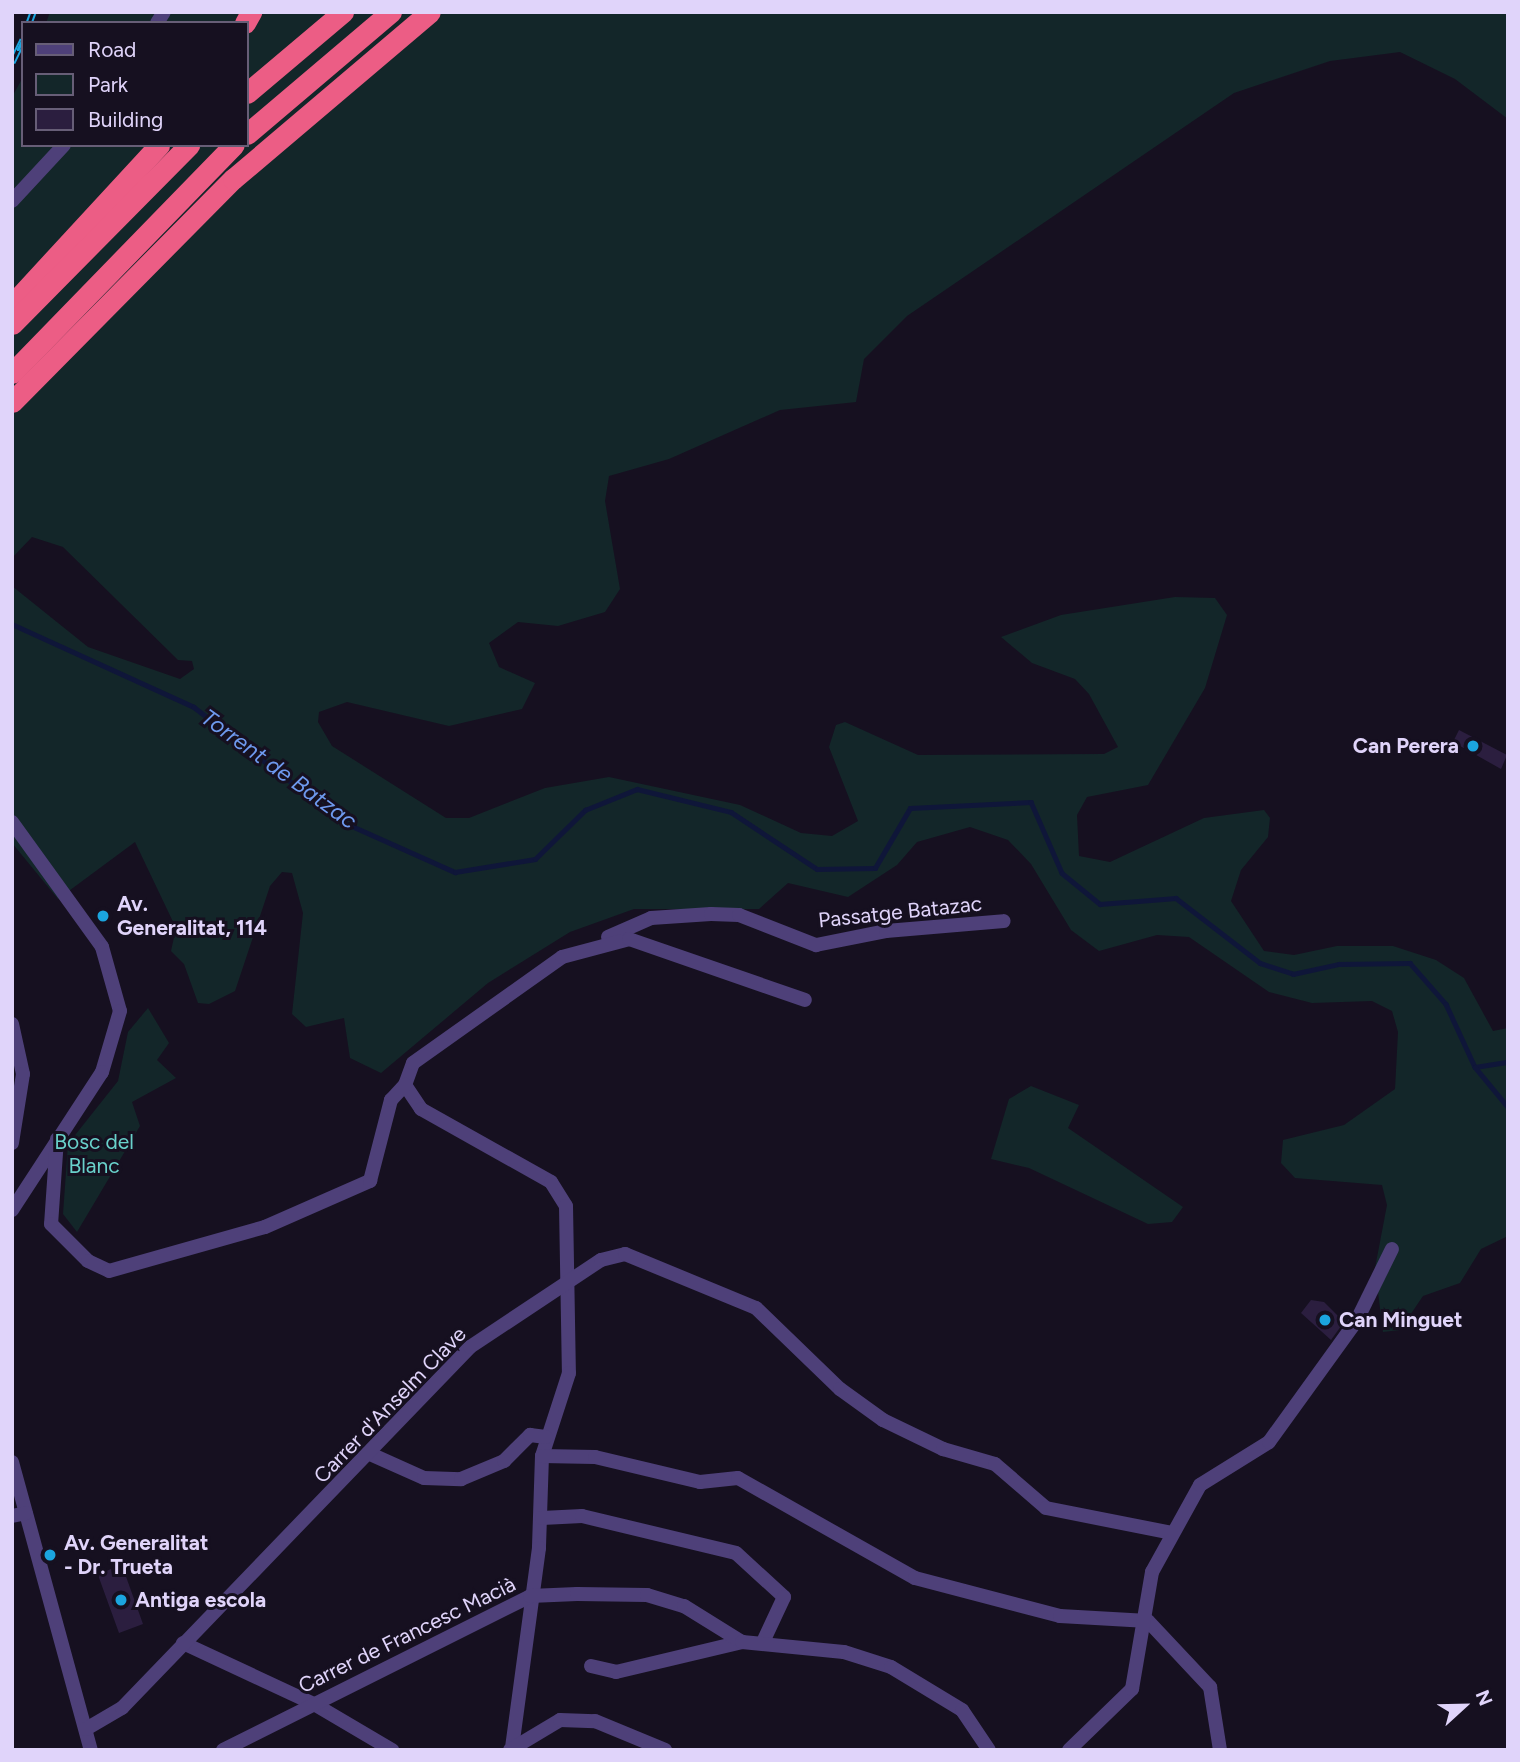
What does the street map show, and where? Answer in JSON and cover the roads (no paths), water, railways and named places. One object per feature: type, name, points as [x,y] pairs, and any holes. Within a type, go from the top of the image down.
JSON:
[{"type":"highway","points":[[248,92],[343,12]]},
{"type":"highway","points":[[248,133],[391,12]]},
{"type":"highway","points":[[12,402],[233,179],[430,12]]},
{"type":"highway","points":[[12,304],[157,147]]},
{"type":"highway","points":[[12,324],[188,147]]},
{"type":"highway","points":[[12,373],[232,147]]},
{"type":"street","points":[[12,201],[62,147]]},
{"type":"street","points":[[12,822],[102,947],[119,993],[112,1051],[12,1210]]},
{"type":"street","name":"Passatge Batazac","points":[[57,1139],[51,1224],[88,1262],[109,1271],[265,1227],[370,1181],[391,1100],[405,1085],[413,1063],[562,957],[651,918],[739,915],[816,945],[1004,921]]},
{"type":"street","name":"Passatge Batazac","points":[[562,957],[629,939],[805,1000]]},
{"type":"street","points":[[12,1024],[17,1064],[12,1143]]},
{"type":"street","points":[[405,1085],[421,1109],[551,1182],[566,1206],[569,1373],[542,1456],[542,1518],[511,1728],[511,1748],[560,1720],[595,1721],[665,1750]]},
{"type":"street","points":[[1069,1750],[1132,1689],[1148,1621],[1152,1572],[1172,1533],[1209,1476],[1269,1442],[1357,1320],[1392,1249]]},
{"type":"street","name":"Carrer d'Anselm Clave","points":[[86,1729],[122,1708],[470,1347],[569,1281],[625,1254],[692,1277],[756,1308],[840,1389],[883,1420],[943,1449],[995,1464],[1046,1508],[1172,1533]]},
{"type":"street","points":[[368,1453],[424,1478],[461,1479],[504,1461],[530,1435],[546,1437]]},
{"type":"street","points":[[542,1456],[595,1457],[700,1482],[738,1478],[915,1577],[1060,1616],[1148,1621],[1210,1687],[1220,1750]]},
{"type":"street","points":[[12,1462],[19,1514],[91,1750]]},
{"type":"street","points":[[542,1518],[582,1517],[736,1553],[783,1592],[763,1642]]},
{"type":"street","name":"Carrer de Francesc Macià","points":[[223,1750],[530,1596],[647,1595],[684,1606],[742,1642]]},
{"type":"street","points":[[591,1666],[616,1672],[742,1642],[844,1652],[925,1683],[962,1710],[989,1750]]},
{"type":"street","points":[[183,1643],[261,1685],[314,1704],[392,1750]]},
{"type":"waterway","name":"Torrent de Batzac","points":[[12,624],[194,707],[343,822],[455,872],[535,859],[585,810],[637,789],[731,812],[817,869],[875,868],[910,808],[1031,802],[1062,873],[1100,904],[1176,898],[1260,963],[1293,974],[1339,964],[1410,963],[1446,1004],[1475,1067],[1508,1062]]},
{"type":"waterway","points":[[1475,1067],[1508,1107]]},
{"type":"railway","points":[[30,21],[33,12]]},
{"type":"railway","points":[[12,62],[21,43]]},
{"type":"place","name":"Can Perera","points":[[1473,746]]},
{"type":"place","name":"Av. Generalitat, 114","points":[[103,916]]},
{"type":"place","name":"Can Minguet","points":[[1325,1320]]},
{"type":"place","name":"Av. Generalitat - Dr. Trueta","points":[[50,1555]]},
{"type":"place","name":"Antiga escola","points":[[121,1600]]},
{"type":"park label","name":"Bosc del Blanc","points":[[94,1154]]}]
